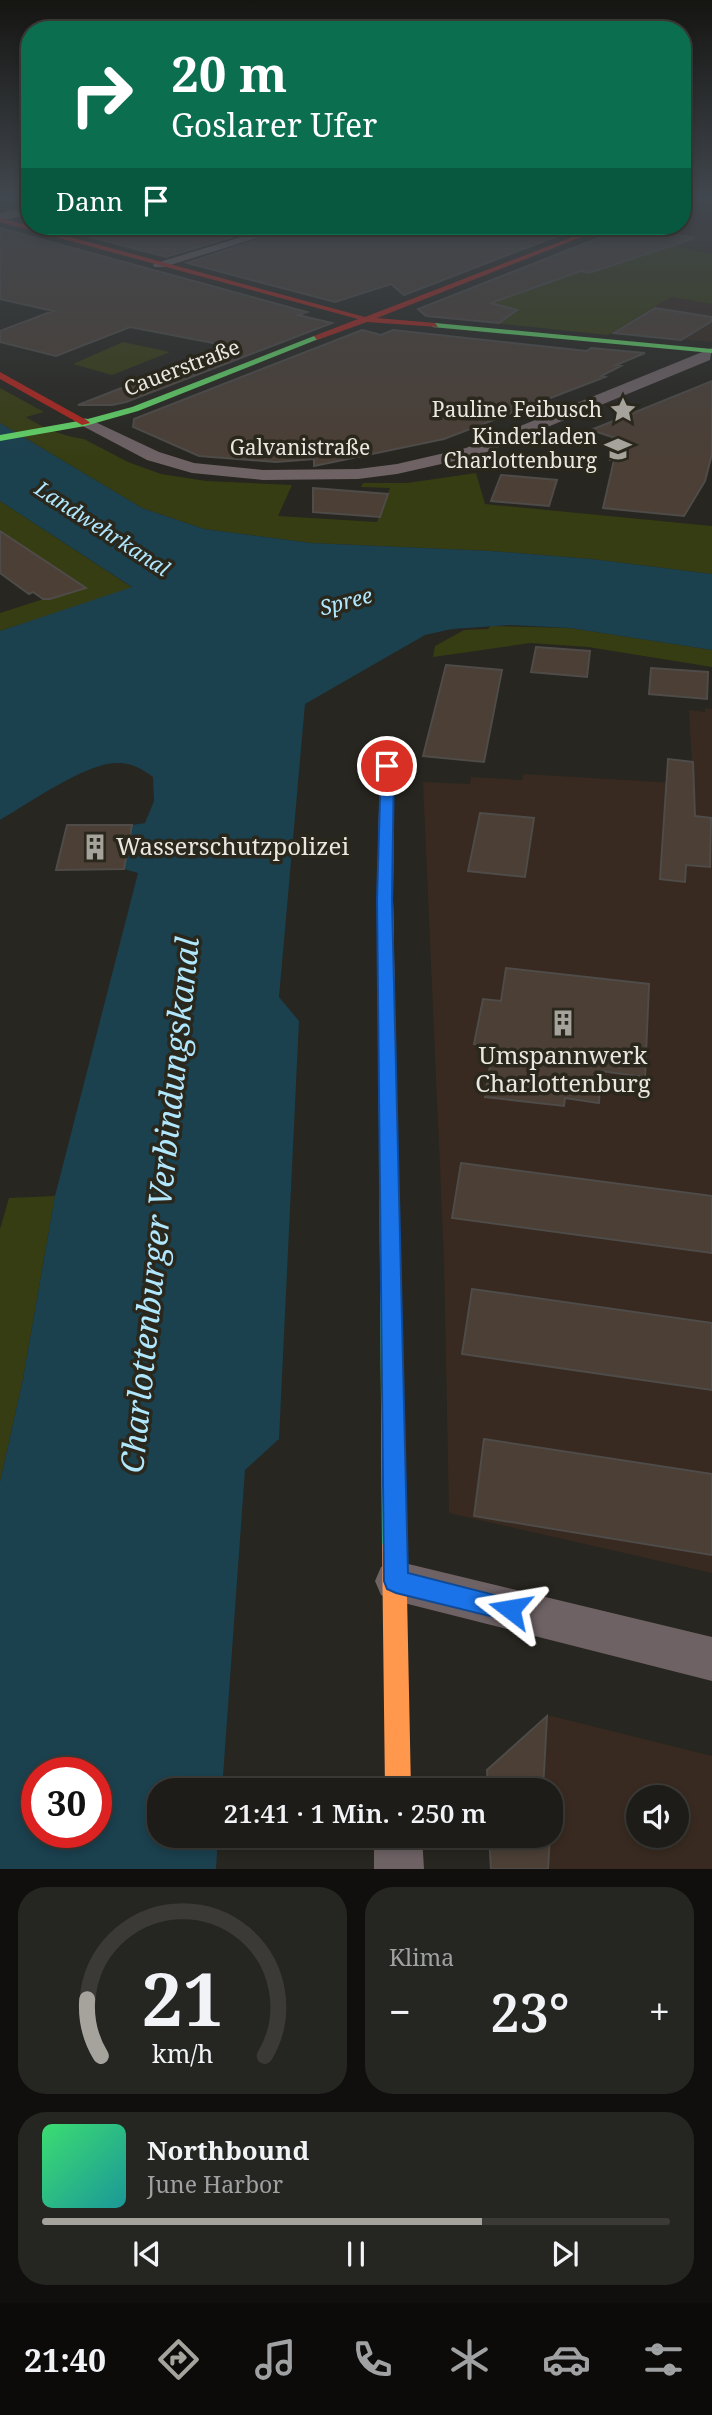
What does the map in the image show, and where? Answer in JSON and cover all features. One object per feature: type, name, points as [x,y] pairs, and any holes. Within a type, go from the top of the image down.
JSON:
[{"type":"street","points":[[238,285],[365,319],[712,351]]},
{"type":"street","name":"Cauerstraße","points":[[0,438],[85,423],[135,410],[453,285]]},
{"type":"street","name":"Galvanistraße","points":[[85,423],[153,456],[192,468],[277,475],[358,474],[397,469],[471,453],[705,357],[712,351]]},
{"type":"street","points":[[0,375],[85,423]]},
{"type":"street","points":[[387,766],[385,899],[398,1778]]},
{"type":"street","points":[[396,1581],[712,1659]]},
{"type":"street","points":[[398,1848],[399,1869]]},
{"type":"shaded area","points":[[671,297],[712,304],[712,342],[610,333]]},
{"type":"shaded area","points":[[705,708],[712,709],[712,1573],[449,1513],[444,1259],[423,782],[470,784],[471,777],[522,780],[524,774],[693,784],[689,710],[705,712]]},
{"type":"shaded area","points":[[547,1715],[712,1756],[712,1869],[491,1869],[490,1848],[563,1848],[563,1778],[486,1778],[486,1770]]},
{"type":"green space","points":[[541,285],[712,285],[712,304],[671,297],[608,335],[447,318]]},
{"type":"green space","points":[[123,342],[170,352],[112,375],[73,364]]},
{"type":"green space","points":[[0,388],[44,412],[26,417],[39,425],[84,439],[128,462],[161,474],[206,481],[292,485],[278,516],[377,522],[390,488],[361,487],[363,483],[407,483],[476,473],[485,504],[712,526],[712,574],[591,559],[491,551],[311,543],[204,529],[142,508],[0,423]]},
{"type":"green space","points":[[0,501],[133,588],[0,631],[0,613],[84,586],[0,531]]},
{"type":"green space","points":[[490,626],[570,628],[712,650],[712,667],[588,647],[530,643],[433,657],[435,646],[464,630],[488,629]]},
{"type":"green space","points":[[55,1196],[23,1379],[0,1482],[0,1229],[9,1198]]},
{"type":"water","points":[[0,423],[142,508],[204,529],[311,543],[491,551],[591,559],[712,574],[712,650],[570,628],[510,625],[452,629],[425,635],[305,704],[279,997],[299,1021],[279,1439],[245,1470],[223,1778],[147,1778],[147,1848],[217,1848],[216,1869],[0,1869],[0,1482],[23,1379],[55,1196],[138,873],[124,869],[132,825],[145,823],[154,801],[153,777],[128,764],[106,764],[75,776],[0,820],[0,631],[132,587],[0,501]]},
{"type":"building","points":[[0,285],[209,285],[307,312],[298,315],[332,323],[126,402],[112,405],[78,405],[229,346],[130,327],[56,356],[0,342],[0,331],[53,311],[0,299]]},
{"type":"building","points":[[271,285],[387,285],[335,302]]},
{"type":"building","points":[[392,285],[429,285],[404,295]]},
{"type":"building","points":[[478,285],[541,285],[491,303],[517,310],[499,323],[426,316],[418,309]]},
{"type":"building","points":[[655,308],[712,317],[712,321],[681,340],[614,333]]},
{"type":"building","points":[[362,330],[381,335],[393,330],[587,351],[591,348],[645,353],[616,365],[621,366],[601,376],[605,377],[444,439],[314,466],[314,459],[276,462],[199,456],[133,427],[134,419]]},
{"type":"building","points":[[712,381],[712,454],[705,481],[684,516],[603,508],[614,460],[610,460],[615,438],[591,430]]},
{"type":"building","points":[[501,475],[557,480],[549,506],[491,501]]},
{"type":"building","points":[[313,488],[388,494],[380,517],[313,512]]},
{"type":"building","points":[[0,531],[86,588],[50,599],[43,599],[33,592],[29,594],[0,573]]},
{"type":"building","points":[[536,647],[590,651],[587,677],[531,672]]},
{"type":"building","points":[[446,665],[502,670],[484,762],[423,756]]},
{"type":"building","points":[[651,668],[708,672],[707,699],[649,694]]},
{"type":"building","points":[[668,759],[693,762],[695,816],[711,818],[710,867],[686,865],[685,882],[660,879]]},
{"type":"building","points":[[480,813],[534,818],[525,877],[468,871]]},
{"type":"building","name":"Wasserschutzpolizei","points":[[67,825],[132,825],[124,869],[56,870]]},
{"type":"building","name":"Umspannwerk Charlottenburg","points":[[506,968],[649,984],[645,1077],[601,1071],[599,1103],[565,1098],[564,1106],[485,1097],[493,1046],[474,1044],[483,999],[501,1001]]},
{"type":"building","points":[[461,1163],[712,1196],[712,1253],[452,1218]]},
{"type":"building","points":[[472,1289],[712,1323],[712,1390],[462,1354]]},
{"type":"building","points":[[484,1439],[712,1474],[712,1555],[474,1516]]},
{"type":"building","points":[[547,1716],[544,1778],[487,1778],[487,1770]]},
{"type":"building","points":[[490,1848],[549,1848],[548,1869],[491,1869]]},
{"type":"traffic: fast","points":[[435,325],[712,351]]},
{"type":"traffic: fast","points":[[0,438],[85,423],[135,409],[317,338]]},
{"type":"traffic: fast","points":[[388,1125],[394,1545]]},
{"type":"traffic: slow","points":[[387,766],[385,899],[388,1125]]},
{"type":"traffic: slow","points":[[394,1545],[398,1778]]},
{"type":"traffic: jam","points":[[240,285],[365,319],[435,325]]},
{"type":"traffic: jam","points":[[317,338],[453,285]]},
{"type":"traffic: jam","points":[[0,375],[85,423]]},
{"type":"place","name":"Pauline Feibusch","points":[[623,410]]},
{"type":"place","name":"Kinderladen Charlottenburg","points":[[618,449]]},
{"type":"place","name":"Wasserschutzpolizei","points":[[95,847]]},
{"type":"place","name":"Umspannwerk Charlottenburg","points":[[563,1023]]},
{"type":"route","points":[[387,766],[385,899],[396,1581],[510,1609]]},
{"type":"water label","name":"Landwehrkanal","points":[[102,529]]},
{"type":"water label","name":"Spree","points":[[346,602]]},
{"type":"water label","name":"Charlottenburger Verbindungskanal","points":[[160,1205]]}]
